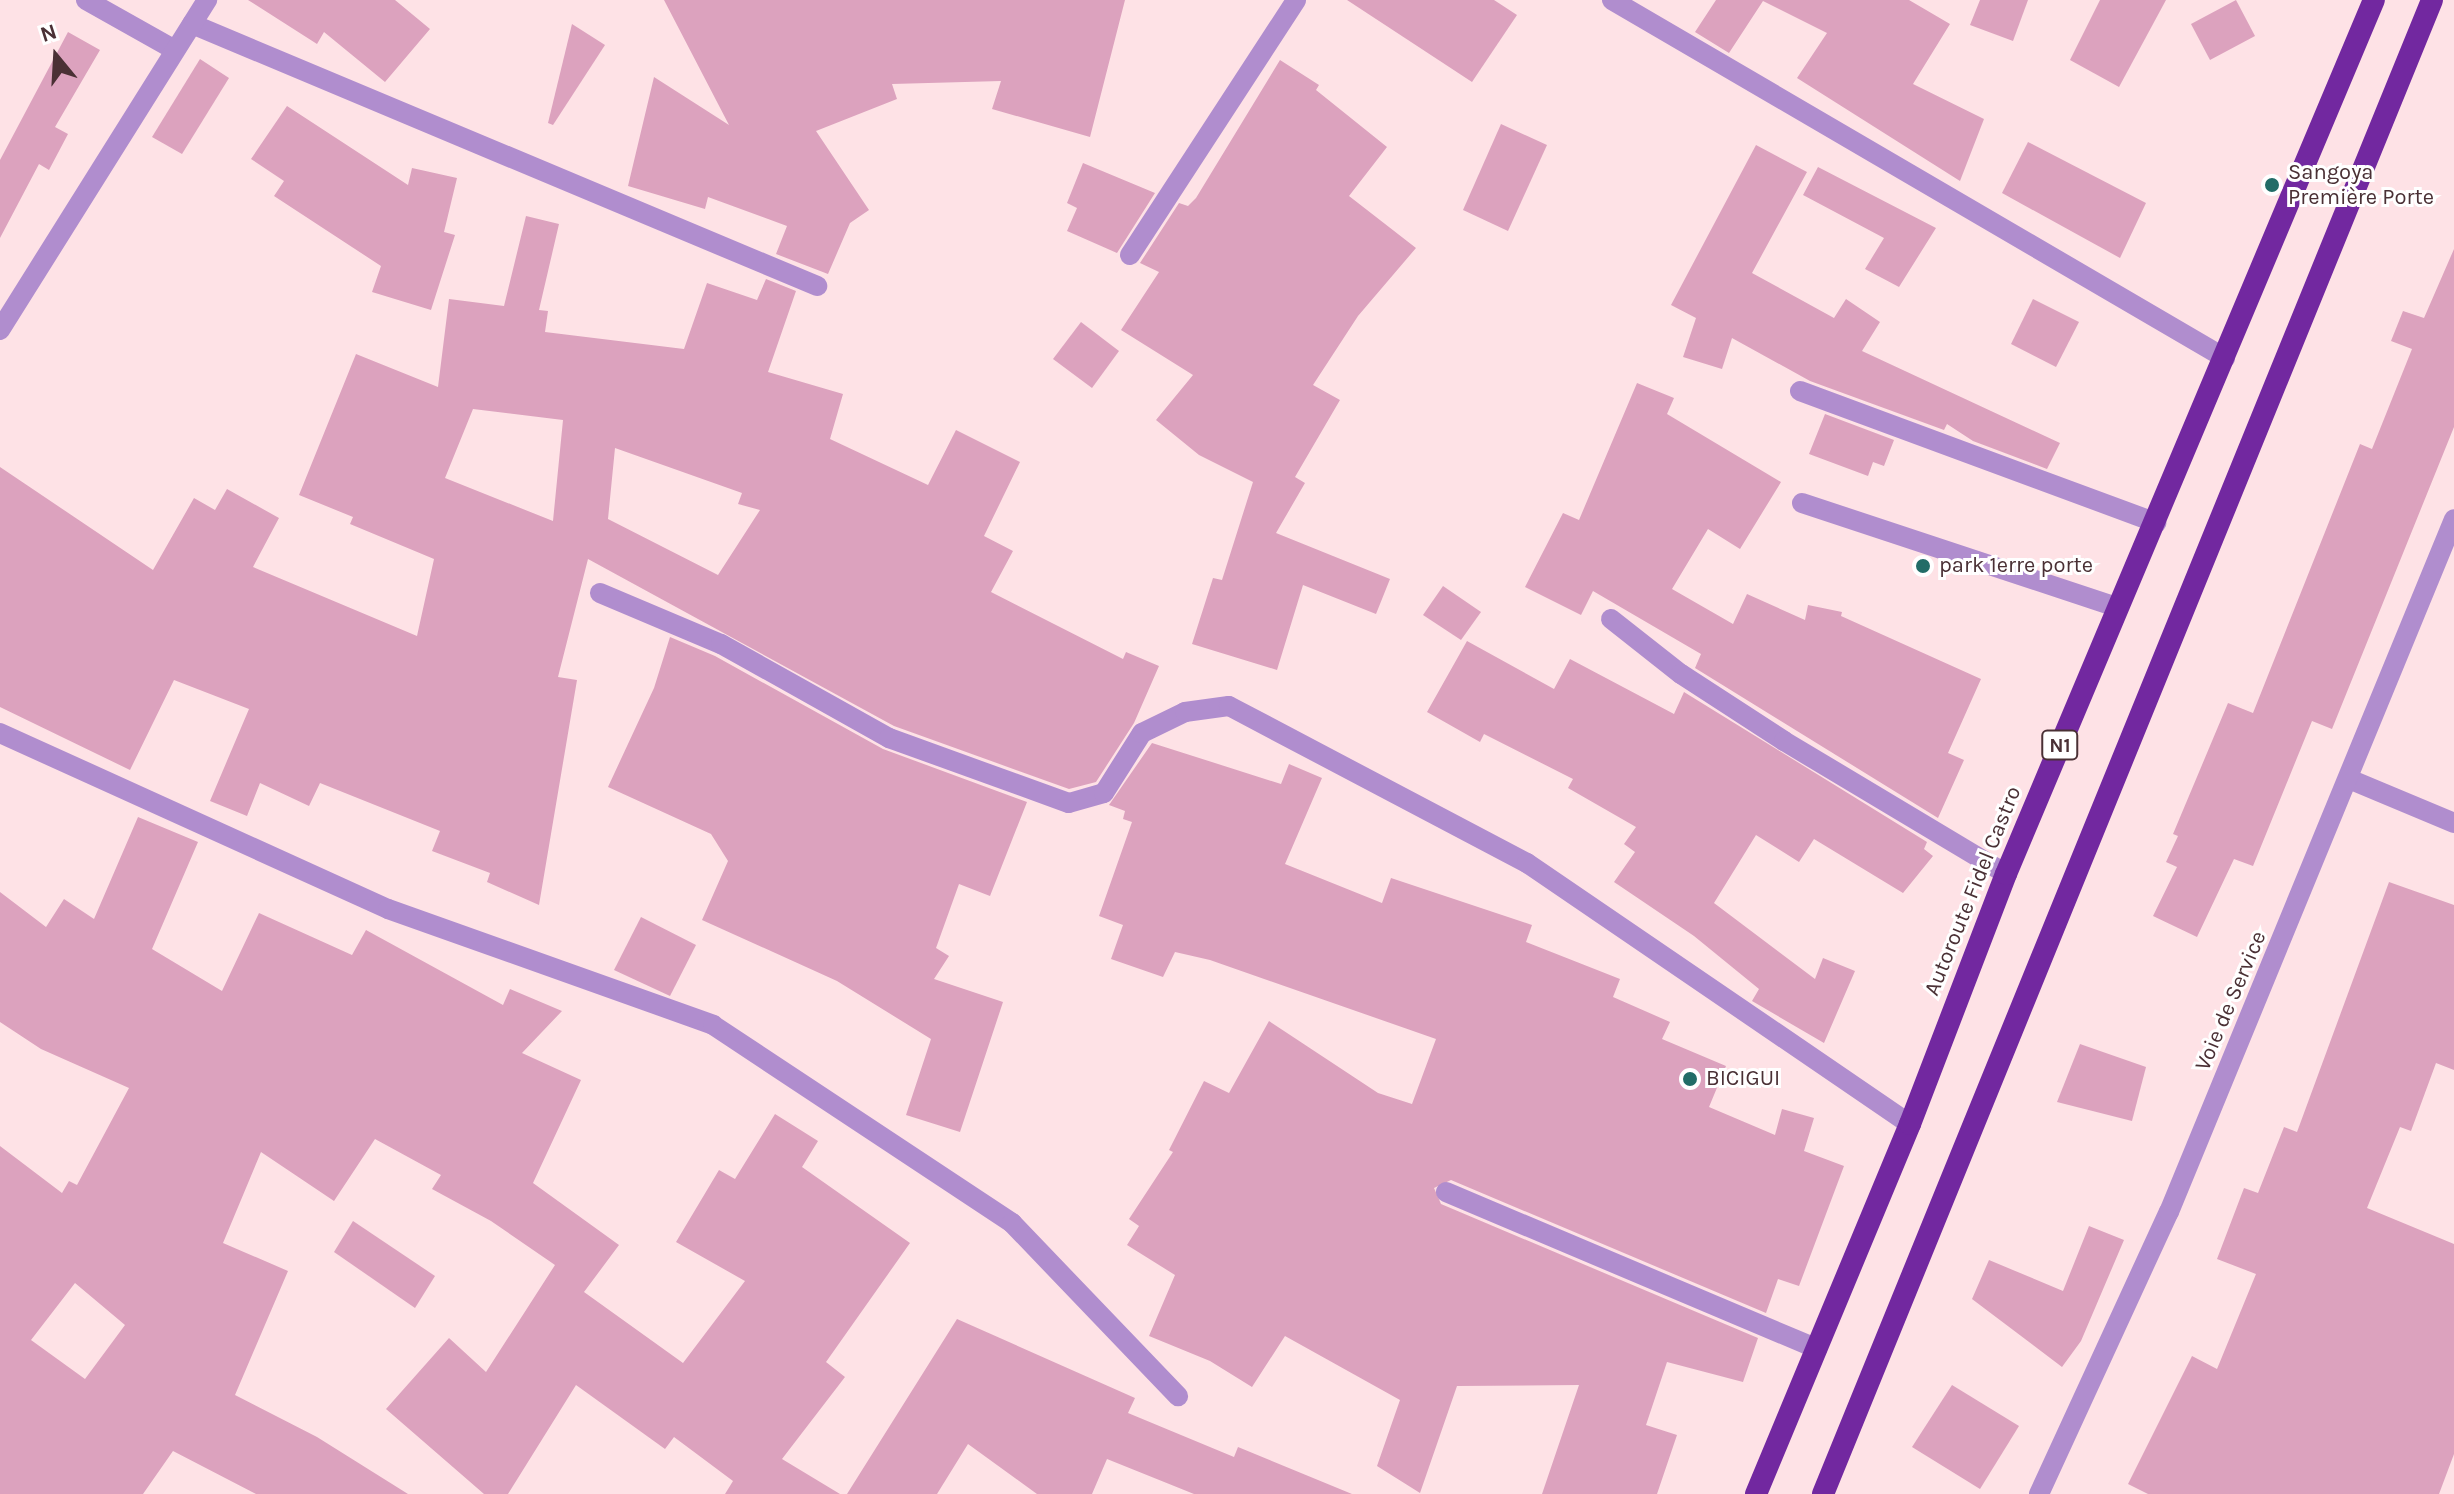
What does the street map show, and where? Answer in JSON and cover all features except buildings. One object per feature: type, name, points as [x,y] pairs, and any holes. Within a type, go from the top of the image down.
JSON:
[{"type":"highway","name":"Autoroute Fidel Castro","points":[[1756,1494],[1910,1124],[2006,874],[2374,0]]},
{"type":"highway","points":[[1823,1494],[2432,0]]},
{"type":"street","points":[[86,0],[175,50]]},
{"type":"street","points":[[0,330],[207,0]]},
{"type":"street","points":[[1130,255],[1296,0]]},
{"type":"street","points":[[1612,0],[2225,358]]},
{"type":"street","points":[[192,24],[817,286]]},
{"type":"street","points":[[1800,391],[2156,523]]},
{"type":"street","points":[[1802,503],[2117,607]]},
{"type":"street","name":"Voie de Service","points":[[2039,1494],[2169,1212],[2454,519]]},
{"type":"street","points":[[600,593],[721,644],[889,738],[1069,803],[1104,793],[1142,733],[1185,712],[1229,706],[1527,863],[1910,1124]]},
{"type":"street","points":[[1611,619],[1681,674],[1784,741],[2006,874]]},
{"type":"street","points":[[0,733],[388,909],[713,1025],[1012,1223],[1178,1396]]},
{"type":"street","points":[[2349,779],[2454,823]]},
{"type":"street","points":[[1446,1192],[1817,1349]]},
{"type":"place","name":"Sangoya Première Porte","points":[[2272,185]]},
{"type":"place","name":"park 1erre porte","points":[[1923,566]]},
{"type":"place","name":"BICIGUI","points":[[1690,1079]]}]
